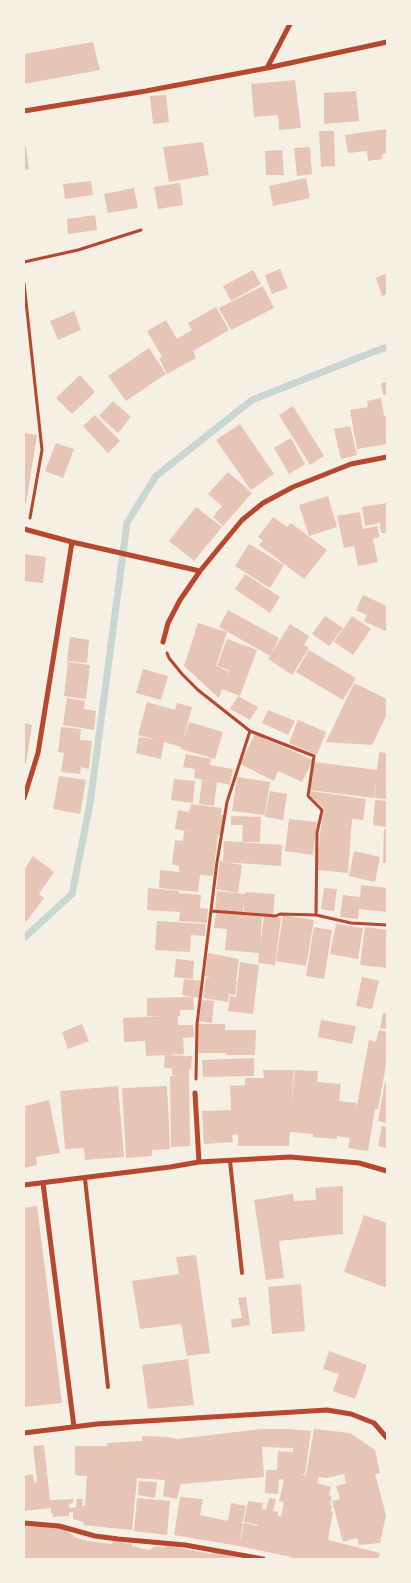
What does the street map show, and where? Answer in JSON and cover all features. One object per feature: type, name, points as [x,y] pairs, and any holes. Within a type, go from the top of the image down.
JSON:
[{"type":"street","points":[[267,68],[290,24]]},
{"type":"street","points":[[24,111],[267,68],[387,42]]},
{"type":"street","points":[[163,642],[168,623],[180,600],[200,571],[242,520],[263,503],[293,486],[351,464],[387,458]]},
{"type":"street","points":[[26,529],[88,546],[200,571]]},
{"type":"street","points":[[24,798],[38,753],[72,542]]},
{"type":"street","points":[[195,1093],[199,1162]]},
{"type":"street","points":[[24,1185],[170,1168],[199,1162],[290,1157],[359,1163],[387,1171]]},
{"type":"street","points":[[42,1183],[74,1427]]},
{"type":"street","points":[[24,1433],[74,1427],[327,1410],[351,1414],[374,1423],[387,1438]]},
{"type":"street","points":[[24,1522],[59,1526],[95,1536],[185,1545],[263,1559]]},
{"type":"lane","points":[[230,1160],[242,1273]]},
{"type":"lane","points":[[85,1179],[108,1386]]},
{"type":"path","points":[[24,262],[78,250],[141,230]]},
{"type":"path","points":[[24,283],[42,450],[26,529]]},
{"type":"path","points":[[163,642],[169,658],[182,674],[198,690],[250,732],[314,756],[308,796],[322,810],[317,833],[316,915]]},
{"type":"path","points":[[195,1093],[197,1024],[227,802],[250,732]]},
{"type":"path","points":[[211,911],[276,916],[280,914],[316,915],[352,923],[387,926]]},
{"type":"building","points":[[93,42],[100,70],[24,84],[24,54]]},
{"type":"building","points":[[295,80],[301,128],[279,130],[278,115],[254,117],[251,84]]},
{"type":"building","points":[[356,91],[359,121],[324,124],[324,93]]},
{"type":"building","points":[[166,95],[169,122],[153,124],[150,96]]},
{"type":"building","points":[[386,129],[387,153],[382,154],[382,159],[368,161],[367,151],[348,153],[345,135]]},
{"type":"building","points":[[319,131],[334,131],[335,166],[321,167]]},
{"type":"building","points":[[203,142],[209,175],[169,182],[163,147]]},
{"type":"building","points":[[24,146],[26,146],[29,169],[24,170]]},
{"type":"building","points":[[310,147],[312,174],[297,176],[294,148]]},
{"type":"building","points":[[282,150],[284,175],[266,175],[265,151]]},
{"type":"building","points":[[306,178],[310,198],[273,206],[269,186]]},
{"type":"building","points":[[91,181],[93,195],[65,199],[63,184]]},
{"type":"building","points":[[180,183],[183,205],[158,209],[154,187]]},
{"type":"building","points":[[134,188],[138,208],[108,213],[104,194]]},
{"type":"building","points":[[95,215],[97,230],[68,234],[67,219]]},
{"type":"building","points":[[280,269],[288,288],[272,294],[265,275]]},
{"type":"building","points":[[253,270],[261,284],[231,301],[223,286]]},
{"type":"building","points":[[387,273],[387,294],[382,296],[376,278]]},
{"type":"building","points":[[263,286],[274,308],[231,330],[219,308]]},
{"type":"building","points":[[216,307],[229,330],[193,351],[196,358],[167,374],[159,358],[162,357],[147,331],[166,320],[177,339],[192,330],[188,323]]},
{"type":"building","points":[[74,311],[81,330],[58,340],[50,321]]},
{"type":"building","points":[[149,348],[166,374],[126,401],[108,376]]},
{"type":"building","points":[[80,375],[95,392],[72,414],[56,398]]},
{"type":"building","points":[[387,382],[387,395],[383,395],[381,383]]},
{"type":"building","points":[[381,398],[384,416],[387,416],[387,444],[357,449],[350,410],[368,407],[367,401]]},
{"type":"building","points":[[113,401],[131,417],[118,433],[99,416]]},
{"type":"building","points":[[293,406],[324,456],[310,465],[279,415]]},
{"type":"building","points":[[95,415],[120,441],[108,453],[83,426]]},
{"type":"building","points":[[240,424],[274,474],[251,490],[216,440]]},
{"type":"building","points":[[350,426],[357,455],[341,459],[334,429]]},
{"type":"building","points":[[24,433],[37,435],[26,504],[24,503]]},
{"type":"building","points":[[291,438],[305,464],[289,474],[274,448]]},
{"type":"building","points":[[56,443],[74,449],[63,478],[45,471]]},
{"type":"building","points":[[228,472],[252,493],[223,526],[213,517],[222,506],[208,494]]},
{"type":"building","points":[[328,496],[337,527],[309,536],[299,505]]},
{"type":"building","points":[[387,503],[387,533],[381,533],[380,523],[365,526],[362,507]]},
{"type":"building","points":[[196,507],[222,527],[194,561],[169,541]]},
{"type":"building","points":[[360,512],[363,529],[377,526],[380,537],[373,539],[378,562],[358,566],[354,546],[344,548],[337,516]]},
{"type":"building","points":[[273,517],[287,527],[291,523],[327,550],[304,579],[259,545],[263,540],[258,537]]},
{"type":"building","points":[[249,544],[284,565],[270,588],[235,566]]},
{"type":"building","points":[[24,554],[46,557],[43,583],[24,581]]},
{"type":"building","points":[[245,574],[280,597],[270,613],[235,589]]},
{"type":"building","points":[[363,595],[387,606],[387,632],[364,621],[367,615],[356,610]]},
{"type":"building","points":[[228,610],[279,638],[270,656],[219,627]]},
{"type":"building","points":[[325,616],[343,628],[329,646],[312,634]]},
{"type":"building","points":[[352,616],[371,629],[353,655],[334,642]]},
{"type":"building","points":[[198,623],[227,632],[216,666],[228,671],[226,678],[229,670],[217,666],[227,639],[257,650],[240,696],[222,689],[219,698],[184,666]]},
{"type":"building","points":[[290,624],[309,636],[304,645],[309,648],[292,675],[268,659]]},
{"type":"building","points":[[70,637],[89,640],[87,663],[67,661]]},
{"type":"building","points":[[309,650],[356,678],[343,700],[296,672]]},
{"type":"building","points":[[68,662],[90,665],[86,699],[64,696]]},
{"type":"building","points":[[143,669],[168,676],[161,700],[136,693]]},
{"type":"building","points":[[354,683],[387,699],[387,714],[372,745],[326,742]]},
{"type":"building","points":[[238,696],[258,707],[250,720],[230,709]]},
{"type":"building","points":[[67,698],[85,701],[84,709],[96,711],[94,730],[63,725]]},
{"type":"building","points":[[147,702],[175,710],[177,703],[192,707],[183,740],[189,722],[223,732],[215,759],[164,742],[161,759],[136,753],[139,737],[157,740],[138,735]]},
{"type":"building","points":[[268,710],[295,721],[288,735],[262,723]]},
{"type":"building","points":[[298,720],[326,732],[317,755],[289,743]]},
{"type":"building","points":[[24,723],[32,725],[26,764],[24,763]]},
{"type":"building","points":[[61,727],[81,729],[80,740],[92,741],[89,769],[81,767],[80,774],[61,772],[64,753],[58,752]]},
{"type":"building","points":[[255,734],[313,760],[302,782],[278,771],[274,781],[240,764]]},
{"type":"building","points":[[379,752],[387,753],[387,799],[375,798],[376,782],[374,798],[310,790],[314,762],[377,770]]},
{"type":"building","points":[[186,754],[211,759],[210,765],[233,769],[230,785],[217,782],[214,806],[199,804],[202,780],[215,782],[194,778],[195,769],[183,767]]},
{"type":"building","points":[[59,776],[86,780],[80,814],[53,809]]},
{"type":"building","points":[[237,777],[270,782],[265,815],[232,811]]},
{"type":"building","points":[[174,779],[195,781],[193,803],[171,800]]},
{"type":"building","points":[[270,791],[287,794],[283,820],[265,817]]},
{"type":"building","points":[[310,791],[366,799],[363,820],[352,819],[348,873],[317,870],[324,808],[310,796]]},
{"type":"building","points":[[375,800],[387,801],[387,827],[373,825]]},
{"type":"building","points":[[191,804],[222,808],[221,815],[224,815],[221,836],[218,835],[213,876],[200,875],[198,892],[159,888],[160,870],[179,872],[179,866],[172,864],[175,840],[183,841],[184,831],[192,832],[175,829],[178,810],[189,812]]},
{"type":"building","points":[[231,816],[261,817],[260,842],[242,842],[243,825],[231,825]]},
{"type":"building","points":[[289,819],[317,822],[313,855],[285,851]]},
{"type":"building","points":[[384,829],[387,829],[387,863],[383,863]]},
{"type":"building","points":[[224,841],[282,845],[281,866],[223,862]]},
{"type":"building","points":[[354,851],[380,857],[375,882],[349,876]]},
{"type":"building","points":[[33,856],[54,872],[39,894],[44,898],[26,922],[24,920],[24,870]]},
{"type":"building","points":[[220,861],[242,865],[238,893],[216,889]]},
{"type":"building","points":[[361,885],[387,888],[387,912],[359,909],[358,919],[340,917],[343,895],[360,897]]},
{"type":"building","points":[[148,888],[201,895],[200,908],[208,909],[207,923],[179,921],[180,912],[147,910]]},
{"type":"building","points":[[324,888],[337,889],[334,911],[321,909]]},
{"type":"building","points":[[217,891],[245,894],[246,892],[275,894],[273,915],[244,912],[244,900],[243,913],[215,910]]},
{"type":"building","points":[[216,912],[262,917],[260,947],[264,916],[281,918],[275,965],[258,963],[259,953],[225,950],[227,929],[214,928]]},
{"type":"building","points":[[283,915],[314,920],[306,966],[276,961]]},
{"type":"building","points":[[157,921],[206,924],[205,936],[191,935],[190,952],[155,950]]},
{"type":"building","points":[[336,924],[363,928],[358,959],[330,954]]},
{"type":"building","points":[[314,927],[332,930],[324,979],[306,976]]},
{"type":"building","points":[[365,927],[387,930],[387,968],[360,965]]},
{"type":"building","points":[[208,953],[239,959],[235,995],[229,994],[228,1002],[203,998],[206,977],[212,977],[205,976]]},
{"type":"building","points":[[176,959],[194,961],[193,979],[174,977]]},
{"type":"building","points":[[240,962],[259,965],[253,1014],[228,1011],[230,996],[236,997]]},
{"type":"building","points":[[362,977],[379,981],[372,1009],[356,1006]]},
{"type":"building","points":[[184,979],[201,981],[199,998],[193,997],[194,1010],[180,1010],[180,1016],[178,1016],[178,1025],[193,1025],[194,1037],[183,1038],[184,1054],[146,1056],[145,1041],[124,1042],[123,1018],[163,1016],[147,1016],[147,998],[192,997],[182,995]]},
{"type":"building","points":[[202,1000],[214,1001],[212,1023],[199,1021]]},
{"type":"building","points":[[383,1013],[387,1013],[387,1029],[380,1028]]},
{"type":"building","points":[[321,1020],[356,1026],[352,1044],[318,1037]]},
{"type":"building","points":[[82,1024],[89,1041],[68,1049],[62,1032]]},
{"type":"building","points":[[197,1024],[225,1024],[225,1030],[256,1030],[255,1055],[197,1053]]},
{"type":"building","points":[[379,1030],[387,1032],[387,1060],[378,1109],[375,1109],[368,1151],[348,1148],[350,1138],[337,1136],[337,1139],[313,1137],[313,1134],[290,1132],[289,1146],[238,1146],[238,1134],[232,1135],[233,1142],[204,1144],[202,1111],[231,1110],[230,1086],[245,1085],[245,1078],[264,1078],[263,1070],[294,1070],[291,1106],[295,1070],[318,1071],[317,1082],[341,1084],[339,1101],[356,1103],[357,1105],[369,1040],[376,1042]]},
{"type":"building","points":[[165,1055],[192,1056],[191,1069],[189,1069],[190,1146],[171,1147],[170,1076],[178,1076],[172,1075],[172,1069],[178,1069],[164,1068]]},
{"type":"building","points":[[254,1058],[254,1076],[203,1077],[202,1060]]},
{"type":"building","points":[[385,1082],[387,1083],[387,1123],[378,1121]]},
{"type":"building","points":[[118,1086],[124,1157],[85,1160],[84,1148],[65,1149],[60,1091]]},
{"type":"building","points":[[167,1086],[170,1149],[152,1150],[152,1156],[126,1158],[122,1088]]},
{"type":"building","points":[[49,1100],[60,1153],[36,1157],[37,1165],[24,1168],[24,1106],[27,1113],[25,1106]]},
{"type":"building","points":[[382,1126],[387,1127],[387,1148],[378,1146]]},
{"type":"building","points":[[343,1186],[343,1234],[279,1241],[284,1278],[266,1280],[254,1200],[293,1194],[294,1201],[316,1200],[315,1188]]},
{"type":"building","points":[[37,1206],[62,1403],[24,1407],[24,1208]]},
{"type":"building","points":[[364,1215],[387,1223],[387,1288],[344,1272]]},
{"type":"building","points":[[196,1255],[210,1353],[187,1356],[181,1324],[140,1329],[132,1281],[179,1274],[176,1257]]},
{"type":"building","points":[[301,1284],[305,1331],[272,1334],[268,1287]]},
{"type":"building","points":[[246,1297],[250,1325],[232,1328],[231,1319],[242,1318],[238,1298]]},
{"type":"building","points":[[329,1351],[367,1365],[355,1399],[333,1391],[339,1374],[323,1369]]},
{"type":"building","points":[[188,1359],[194,1405],[148,1409],[142,1365]]},
{"type":"building","points":[[261,1429],[311,1431],[305,1474],[299,1474],[306,1475],[314,1429],[350,1433],[375,1450],[380,1473],[375,1474],[386,1515],[380,1543],[359,1545],[357,1538],[343,1542],[332,1501],[340,1499],[336,1486],[346,1483],[344,1474],[326,1478],[319,1477],[317,1483],[331,1487],[329,1495],[332,1496],[330,1505],[333,1512],[328,1540],[380,1553],[378,1559],[290,1559],[291,1557],[239,1546],[244,1523],[258,1526],[244,1522],[248,1501],[263,1503],[262,1509],[266,1510],[269,1498],[276,1499],[273,1511],[278,1512],[278,1516],[281,1517],[284,1502],[279,1501],[284,1480],[279,1479],[278,1494],[265,1493],[266,1470],[277,1470],[278,1451],[293,1452],[293,1448],[262,1447],[264,1477],[181,1484],[177,1499],[163,1496],[165,1480],[137,1478],[132,1530],[83,1525],[84,1522],[73,1519],[73,1512],[69,1512],[69,1516],[53,1517],[51,1508],[24,1511],[24,1476],[33,1474],[34,1482],[28,1483],[37,1482],[33,1446],[44,1445],[50,1500],[73,1499],[73,1503],[69,1504],[70,1508],[76,1507],[77,1499],[83,1499],[82,1506],[85,1506],[87,1476],[75,1475],[75,1446],[107,1446],[107,1443],[142,1441],[142,1436],[177,1439]]},
{"type":"building","points":[[139,1481],[157,1482],[155,1498],[138,1495]]},
{"type":"building","points":[[180,1497],[203,1499],[200,1515],[228,1521],[231,1503],[246,1506],[243,1522],[239,1522],[243,1523],[239,1546],[174,1535]]},
{"type":"building","points":[[137,1498],[170,1501],[167,1535],[134,1531]]},
{"type":"building","points":[[24,1524],[62,1527],[75,1537],[87,1541],[112,1544],[113,1541],[132,1544],[132,1546],[149,1550],[156,1546],[165,1548],[165,1545],[244,1559],[24,1559]]},
{"type":"waterway","points":[[24,938],[72,894],[90,804],[127,523],[156,476],[252,400],[387,347]]}]
